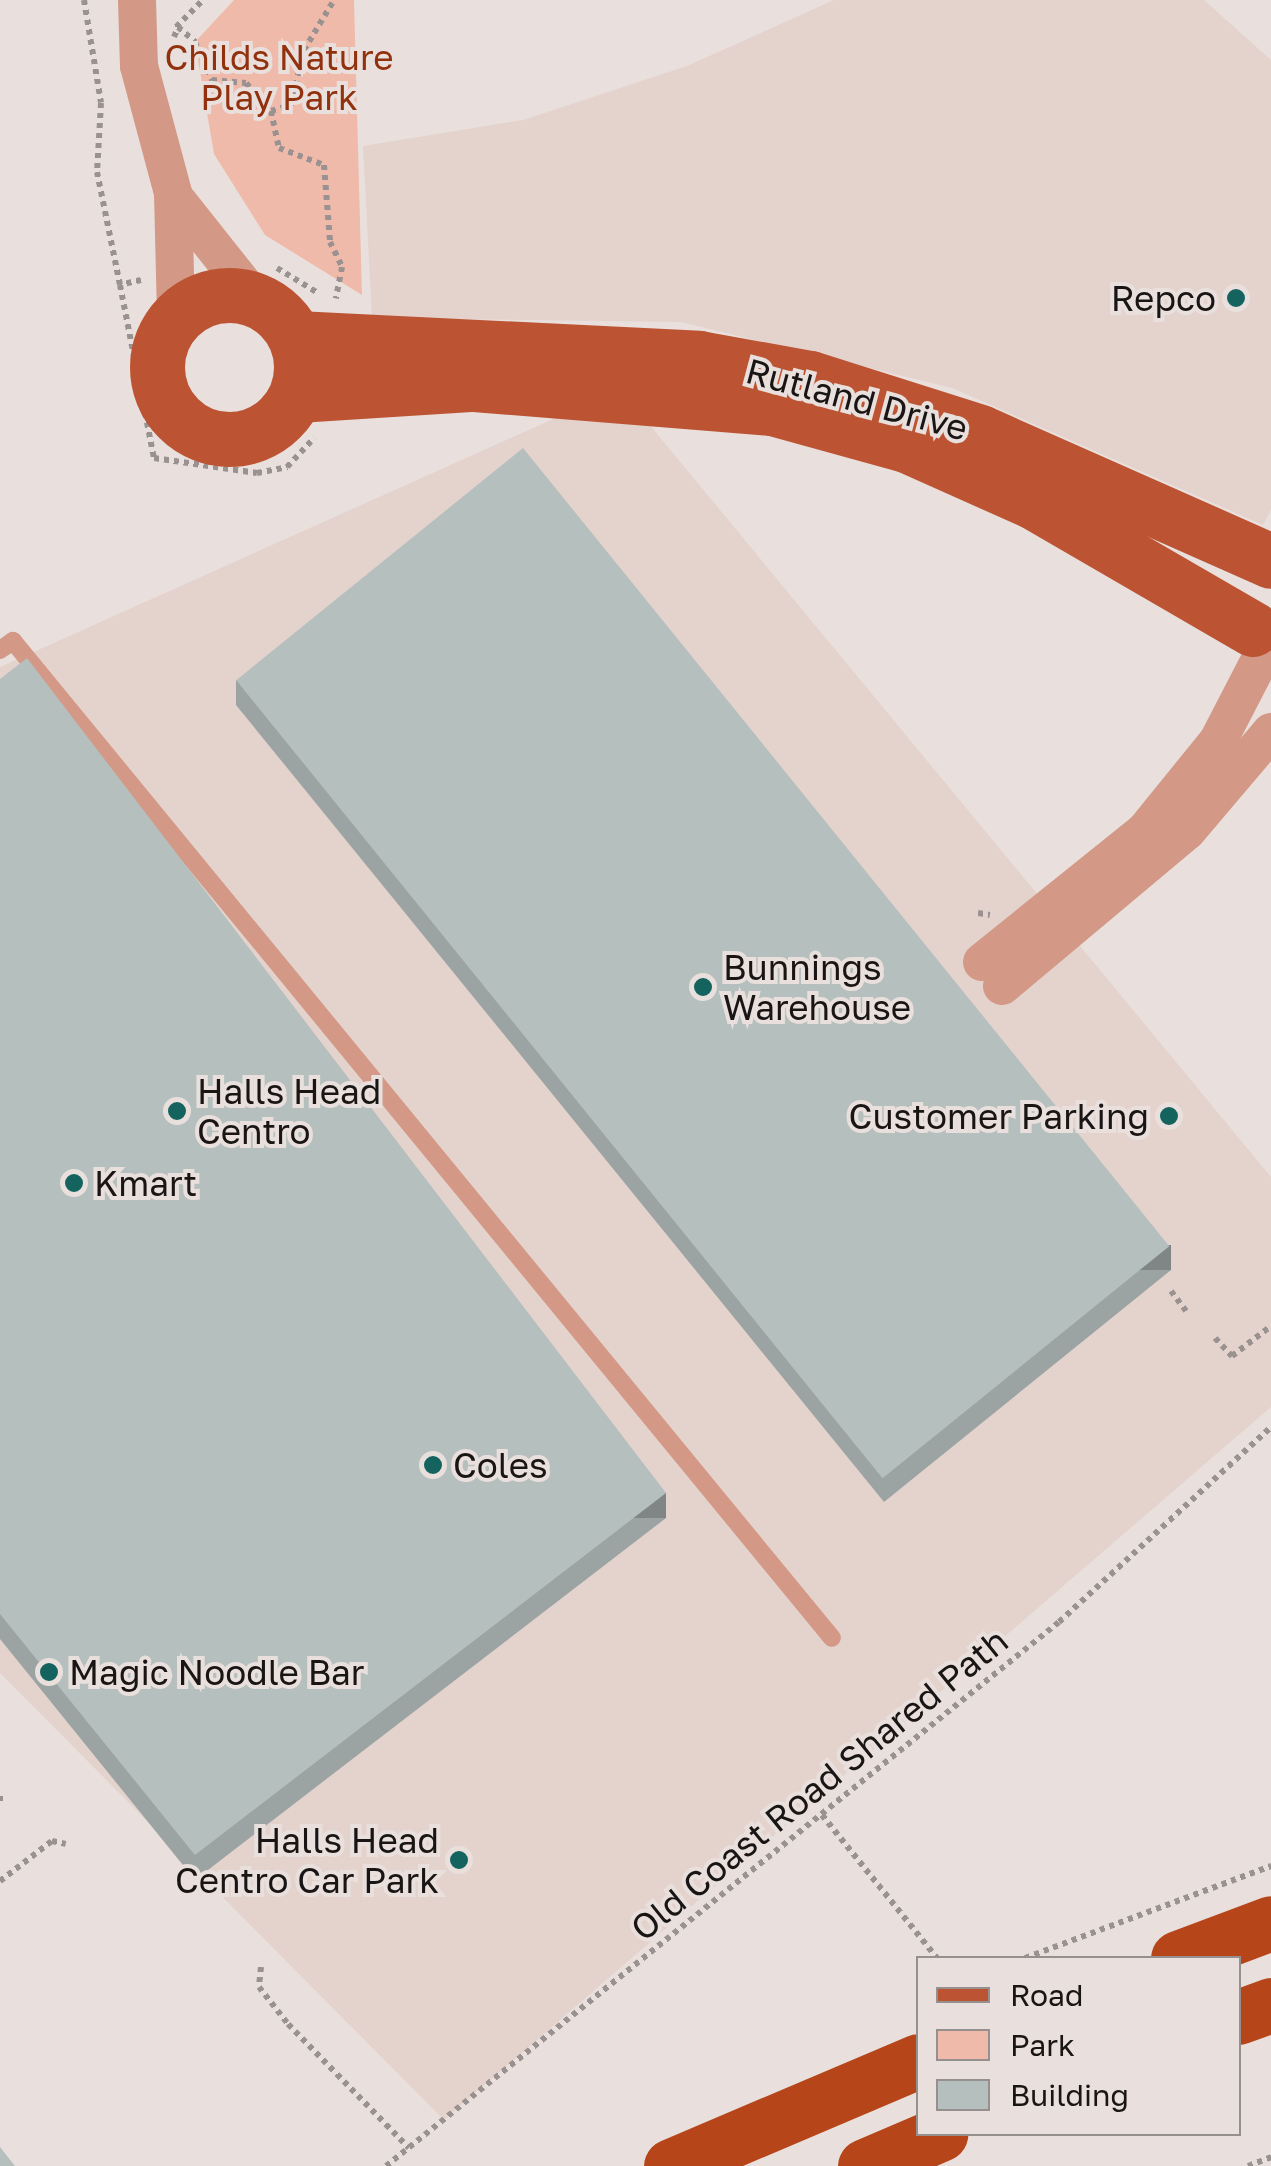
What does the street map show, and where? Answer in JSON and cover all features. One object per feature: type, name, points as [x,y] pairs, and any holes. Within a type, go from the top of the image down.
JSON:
[{"type":"highway","points":[[1183,1956],[1271,1923]]},
{"type":"highway","points":[[1241,2016],[1271,2005]]},
{"type":"highway","points":[[672,2166],[916,2062]]},
{"type":"highway","points":[[865,2166],[935,2136]]},
{"type":"main road","points":[[177,294],[255,299],[314,339],[314,394],[257,435],[202,435],[178,419],[158,383],[160,341],[177,294]]},
{"type":"main road","name":"Rutland Drive","points":[[314,339],[699,358],[810,378],[980,432],[1271,561]]},
{"type":"main road","name":"Rutland Drive","points":[[314,394],[474,384],[772,408],[906,446],[1032,500],[1262,648]]},
{"type":"main road","points":[[1262,648],[1253,605],[1271,573]]},
{"type":"street","points":[[137,0],[139,66],[172,192],[177,294]]},
{"type":"street","points":[[172,192],[196,234],[255,299]]},
{"type":"street","points":[[1262,648],[1218,741],[1146,831],[992,974],[1187,831],[1271,732]]},
{"type":"lane","points":[[0,650],[13,641],[832,1638]]},
{"type":"path","points":[[84,0],[101,103],[96,172],[154,458],[257,473],[287,466],[332,419],[314,394]]},
{"type":"path","points":[[271,111],[291,105],[304,50],[334,0]]},
{"type":"path","points":[[178,27],[212,80],[246,84],[271,111],[279,148],[324,165],[332,191],[330,242],[342,267],[314,339]]},
{"type":"path","points":[[120,285],[177,294]]},
{"type":"path","points":[[978,913],[985,908],[1001,924]]},
{"type":"path","points":[[1170,1291],[1186,1310]]},
{"type":"path","points":[[1215,1338],[1232,1356],[1271,1326]]},
{"type":"path","name":"Old Coast Road Shared Path","points":[[386,2166],[1059,1622],[1271,1426]]},
{"type":"path","points":[[822,1815],[934,1956]]},
{"type":"path","points":[[0,1881],[52,1841],[66,1844]]},
{"type":"path","points":[[1031,1956],[1271,1866]]},
{"type":"path","points":[[261,1967],[259,1988],[288,2024],[409,2148]]},
{"type":"path","points":[[1248,2166],[1271,2158]]},
{"type":"shaded area","points":[[834,0],[1204,0],[1271,60],[1271,510],[1263,525],[952,388],[681,322],[372,318],[363,146],[523,120],[687,66]]},
{"type":"shaded area","points":[[620,389],[1271,1177],[1271,1407],[444,2120],[0,1673],[0,667]]},
{"type":"green space","name":"Childs Nature Play Park","points":[[234,0],[354,0],[362,295],[265,235],[214,154],[195,42]]},
{"type":"building","name":"Bunnings Warehouse","points":[[523,448],[1169,1246],[883,1478],[236,680]]},
{"type":"building","name":"Halls Head Centro","points":[[27,658],[666,1493],[195,1855],[0,1614],[0,679]]},
{"type":"building","points":[[0,2147],[15,2166],[0,2166]]},
{"type":"place","name":"Repco","points":[[1236,298]]},
{"type":"place","name":"Bunnings Warehouse","points":[[703,987]]},
{"type":"place","name":"Halls Head Centro","points":[[177,1111]]},
{"type":"place","name":"Customer Parking","points":[[1169,1116]]},
{"type":"place","name":"Kmart","points":[[74,1183]]},
{"type":"place","name":"Coles","points":[[433,1465]]},
{"type":"place","name":"Magic Noodle Bar","points":[[49,1672]]},
{"type":"place","name":"Halls Head Centro Car Park","points":[[459,1860]]}]
